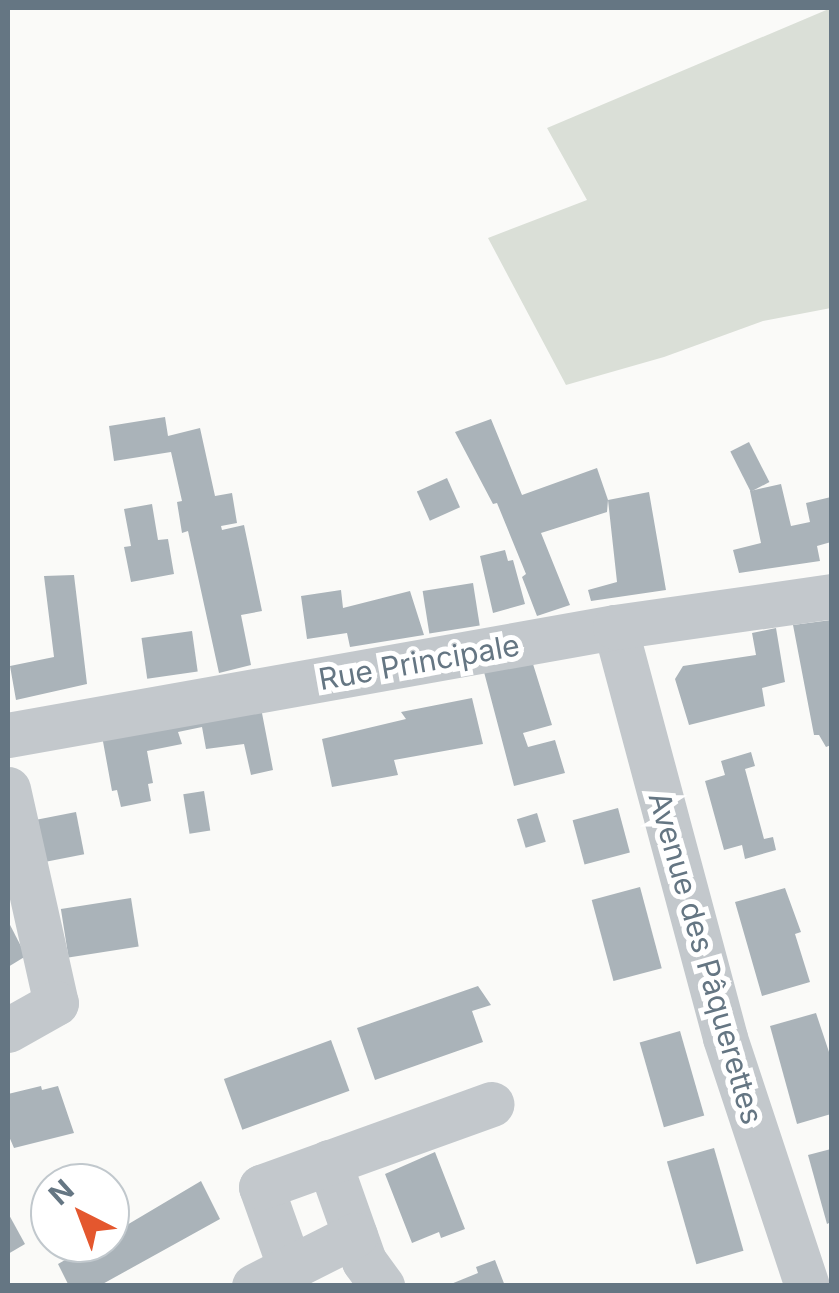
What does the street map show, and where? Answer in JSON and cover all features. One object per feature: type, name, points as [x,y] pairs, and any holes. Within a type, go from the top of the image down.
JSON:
[{"type":"street","name":"Rue Principale","points":[[8,734],[615,627],[832,596]]},
{"type":"street","name":"Avenue des Pâquerettes","points":[[615,627],[725,1038],[807,1286]]},
{"type":"street","points":[[8,789],[56,1004],[8,1030]]},
{"type":"street","points":[[355,1235],[272,1275],[261,1187],[492,1104]]},
{"type":"street","points":[[330,1162],[364,1261],[382,1286]]},
{"type":"shaded area","points":[[831,8],[831,308],[763,321],[664,357],[566,385],[488,238],[587,200],[547,128]]},
{"type":"building","points":[[165,417],[168,436],[200,428],[215,496],[232,493],[237,523],[221,526],[222,530],[244,525],[262,611],[241,615],[251,665],[219,673],[188,531],[182,533],[177,502],[182,501],[171,452],[114,461],[109,426]]},
{"type":"building","points":[[491,419],[522,495],[597,468],[608,500],[607,512],[541,533],[570,605],[537,616],[522,577],[526,574],[497,503],[493,504],[455,432]]},
{"type":"building","points":[[749,442],[769,482],[751,492],[730,452]]},
{"type":"building","points":[[447,478],[460,507],[430,521],[417,491]]},
{"type":"building","points":[[781,484],[791,526],[810,522],[806,503],[831,497],[831,542],[817,546],[820,561],[739,573],[733,550],[761,543],[750,491]]},
{"type":"building","points":[[649,492],[666,590],[591,601],[588,590],[617,582],[608,500]]},
{"type":"building","points":[[152,504],[158,540],[168,539],[174,574],[131,582],[124,547],[131,546],[124,509]]},
{"type":"building","points":[[505,550],[508,561],[513,560],[525,604],[493,613],[480,556]]},
{"type":"building","points":[[74,575],[87,684],[16,700],[10,666],[54,657],[44,576]]},
{"type":"building","points":[[473,583],[480,625],[429,633],[423,591]]},
{"type":"building","points":[[341,590],[343,608],[410,591],[424,635],[350,647],[347,633],[307,639],[301,596]]},
{"type":"building","points":[[831,620],[831,745],[826,747],[819,735],[814,735],[793,625]]},
{"type":"building","points":[[776,628],[785,682],[762,688],[765,706],[689,725],[675,679],[683,666],[756,655],[752,633]]},
{"type":"building","points":[[192,631],[198,672],[147,679],[141,638]]},
{"type":"building","points":[[533,664],[552,725],[523,733],[528,747],[555,740],[565,773],[514,786],[484,672]]},
{"type":"building","points":[[472,698],[483,744],[394,760],[398,775],[332,787],[322,739],[406,719],[401,712]]},
{"type":"building","points":[[261,708],[273,770],[251,775],[244,744],[206,749],[202,727],[178,732],[182,744],[147,751],[153,783],[148,784],[151,801],[121,807],[117,790],[112,791],[102,736]]},
{"type":"building","points":[[751,752],[755,766],[745,769],[764,839],[773,837],[776,850],[745,859],[742,845],[724,850],[705,781],[725,775],[721,761]]},
{"type":"building","points":[[204,791],[210,831],[190,834],[183,794]]},
{"type":"building","points":[[618,808],[630,852],[585,865],[573,820]]},
{"type":"building","points":[[76,812],[84,854],[46,862],[38,819]]},
{"type":"building","points":[[537,813],[546,842],[526,848],[517,819]]},
{"type":"building","points":[[640,887],[662,968],[613,981],[592,900]]},
{"type":"building","points":[[785,888],[801,932],[795,934],[810,982],[762,996],[735,902]]},
{"type":"building","points":[[131,898],[139,946],[69,958],[61,909]]},
{"type":"building","points":[[8,921],[26,956],[8,967]]},
{"type":"building","points":[[478,986],[491,1005],[472,1011],[483,1042],[375,1080],[357,1028]]},
{"type":"building","points":[[816,1013],[831,1058],[831,1114],[797,1124],[770,1026]]},
{"type":"building","points":[[680,1031],[704,1116],[664,1127],[640,1043]]},
{"type":"building","points":[[331,1040],[349,1091],[242,1130],[224,1079]]},
{"type":"building","points":[[41,1086],[42,1090],[58,1086],[74,1133],[14,1148],[8,1134],[8,1094]]},
{"type":"building","points":[[714,1148],[743,1251],[696,1264],[667,1162]]},
{"type":"building","points":[[831,1149],[831,1222],[827,1224],[808,1155]]},
{"type":"building","points":[[435,1152],[465,1229],[441,1238],[439,1232],[412,1243],[385,1174]]},
{"type":"building","points":[[201,1181],[220,1219],[99,1286],[69,1286],[60,1263],[130,1263],[130,1223]]},
{"type":"building","points":[[8,1213],[25,1244],[8,1254]]},
{"type":"building","points":[[495,1260],[505,1286],[446,1286],[478,1273],[476,1267]]}]
